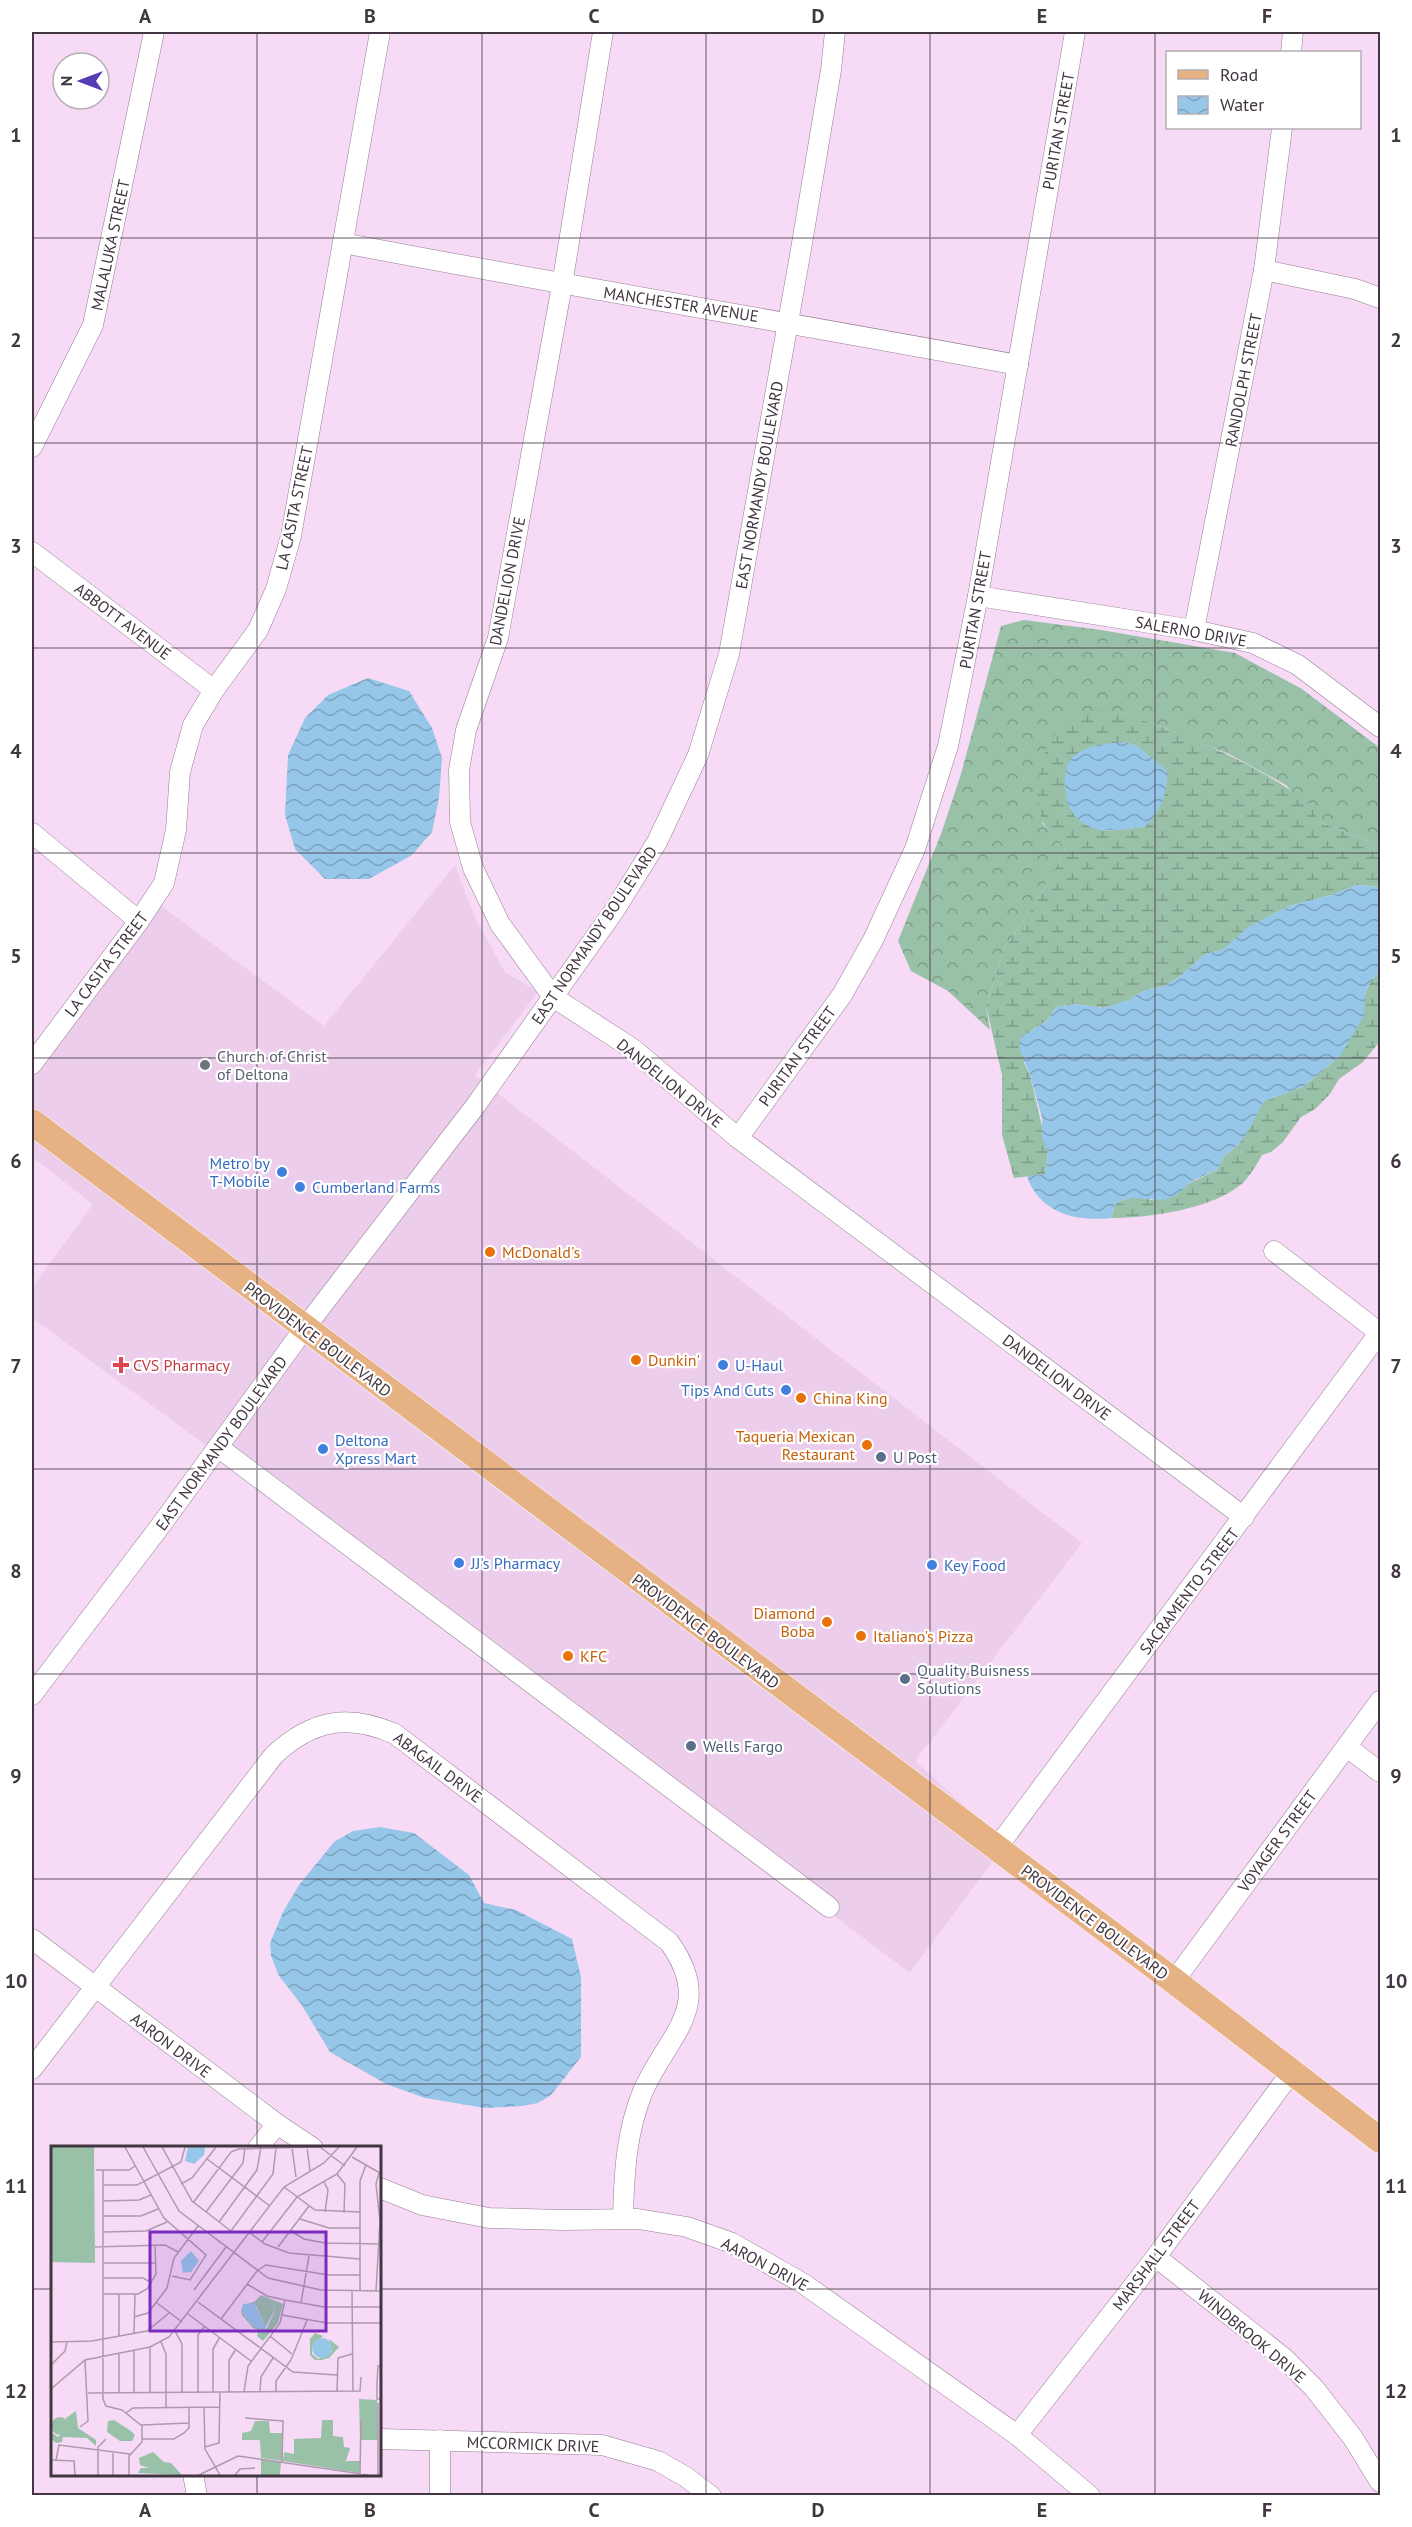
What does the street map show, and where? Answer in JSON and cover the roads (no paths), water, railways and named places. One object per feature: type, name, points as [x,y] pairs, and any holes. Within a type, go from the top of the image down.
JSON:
[{"type":"main road","name":"PROVIDENCE BOULEVARD","points":[[32,1122],[304,1329],[1174,1981],[1380,2140]]},
{"type":"street","name":"MALALUKA STREET","points":[[32,447],[93,325],[154,32]]},
{"type":"street","name":"LA CASITA STREET","points":[[32,1064],[164,884],[176,830],[180,772],[193,725],[214,690],[258,630],[276,589],[291,536],[380,32]]},
{"type":"street","name":"DANDELION DRIVE","points":[[603,32],[562,285],[498,638],[466,730],[459,770],[460,822],[473,868],[500,924],[553,997],[633,1049],[738,1138],[1244,1517]]},
{"type":"street","name":"EAST NORMANDY BOULEVARD","points":[[32,1695],[218,1448],[304,1329],[476,1105],[614,911],[657,842],[698,755],[729,654],[831,70],[835,32]]},
{"type":"street","name":"PURITAN STREET","points":[[738,1138],[842,995],[873,940],[915,849],[948,746],[978,596],[1075,32]]},
{"type":"street","points":[[1291,51],[1293,32]]},
{"type":"street","name":"RANDOLPH STREET","points":[[1194,630],[1264,270],[1282,129]]},
{"type":"street","name":"MANCHESTER AVENUE","points":[[343,243],[562,285],[788,322],[1018,365]]},
{"type":"street","points":[[1264,270],[1355,289],[1380,298]]},
{"type":"street","name":"ABBOTT AVENUE","points":[[32,552],[214,690]]},
{"type":"street","name":"SALERNO DRIVE","points":[[978,596],[1194,630],[1253,643],[1298,665],[1380,727]]},
{"type":"street","points":[[32,833],[139,921]]},
{"type":"street","points":[[1274,1251],[1380,1333]]},
{"type":"street","name":"SACRAMENTO STREET","points":[[996,1848],[1380,1333]]},
{"type":"street","points":[[218,1448],[829,1907]]},
{"type":"street","name":"VOYAGER STREET","points":[[1174,1981],[1380,1701]]},
{"type":"street","name":"ABAGAIL DRIVE","points":[[32,2069],[274,1755],[293,1737],[333,1721],[372,1723],[395,1734],[669,1942],[681,1960],[689,1988],[688,2009],[680,2030],[661,2057],[643,2092],[627,2145],[623,2218]]},
{"type":"street","points":[[1347,1747],[1380,1772]]},
{"type":"street","name":"AARON DRIVE","points":[[32,1939],[94,1988],[310,2146]]},
{"type":"street","name":"MARSHALL STREET","points":[[1017,2435],[1156,2257],[1292,2071]]},
{"type":"street","points":[[260,2146],[277,2124]]},
{"type":"street","name":"AARON DRIVE","points":[[381,2188],[422,2205],[489,2218],[563,2220],[623,2218],[687,2227],[732,2243],[804,2284],[1017,2435],[1090,2496]]},
{"type":"street","name":"WINDBROOK DRIVE","points":[[1156,2257],[1284,2358],[1314,2388],[1353,2438],[1380,2482]]},
{"type":"street","name":"MCCORMICK DRIVE","points":[[381,2439],[602,2445],[658,2461],[686,2477],[711,2496]]},
{"type":"street","points":[[440,2440],[440,2496]]},
{"type":"street","points":[[194,2476],[197,2496]]},
{"type":"water","points":[[368,678],[409,691],[432,728],[442,758],[439,798],[432,832],[412,855],[369,879],[325,879],[295,849],[285,815],[288,755],[305,718],[328,695]]},
{"type":"water","points":[[1125,742],[1139,747],[1167,771],[1162,801],[1155,815],[1145,827],[1108,831],[1095,829],[1077,818],[1069,807],[1065,785],[1066,770],[1072,758],[1083,750],[1104,744]]},
{"type":"water","points":[[1357,885],[1380,887],[1380,971],[1370,982],[1365,994],[1364,1016],[1340,1056],[1303,1087],[1264,1101],[1247,1133],[1238,1145],[1224,1156],[1218,1169],[1194,1180],[1176,1195],[1165,1200],[1129,1198],[1116,1203],[1111,1218],[1098,1219],[1060,1212],[1040,1199],[1027,1176],[1045,1174],[1048,1152],[1042,1138],[1042,1118],[1030,1075],[1020,1051],[1020,1038],[1048,1020],[1056,1007],[1075,1004],[1104,1008],[1129,1000],[1149,989],[1163,987],[1179,977],[1205,954],[1222,950],[1248,927],[1289,906],[1332,895]]},
{"type":"water","points":[[380,1827],[414,1833],[469,1875],[484,1903],[516,1910],[572,1939],[581,1977],[581,2057],[551,2095],[538,2103],[485,2108],[425,2098],[386,2084],[330,2052],[301,2004],[279,1976],[271,1956],[270,1943],[283,1912],[299,1885],[334,1842],[353,1831]]},
{"type":"place","name":"Church of Christ of Deltona","points":[[205,1065]]},
{"type":"place","name":"Metro by T-Mobile","points":[[282,1172]]},
{"type":"place","name":"Cumberland Farms","points":[[300,1187]]},
{"type":"place","name":"McDonald's","points":[[490,1252]]},
{"type":"place","name":"Dunkin'","points":[[636,1360]]},
{"type":"place","name":"CVS Pharmacy","points":[[121,1365]]},
{"type":"place","name":"U-Haul","points":[[723,1365]]},
{"type":"place","name":"Tips And Cuts","points":[[786,1390]]},
{"type":"place","name":"China King","points":[[801,1398]]},
{"type":"place","name":"Taqueria Mexican Restaurant","points":[[867,1445]]},
{"type":"place","name":"Deltona Xpress Mart","points":[[323,1449]]},
{"type":"place","name":"U Post","points":[[881,1457]]},
{"type":"place","name":"JJ's Pharmacy","points":[[459,1563]]},
{"type":"place","name":"Key Food","points":[[932,1565]]},
{"type":"place","name":"Diamond Boba","points":[[827,1622]]},
{"type":"place","name":"Italiano's Pizza","points":[[861,1636]]},
{"type":"place","name":"KFC","points":[[568,1656]]},
{"type":"place","name":"Quality Buisness Solutions","points":[[905,1679]]},
{"type":"place","name":"Wells Fargo","points":[[691,1746]]}]
